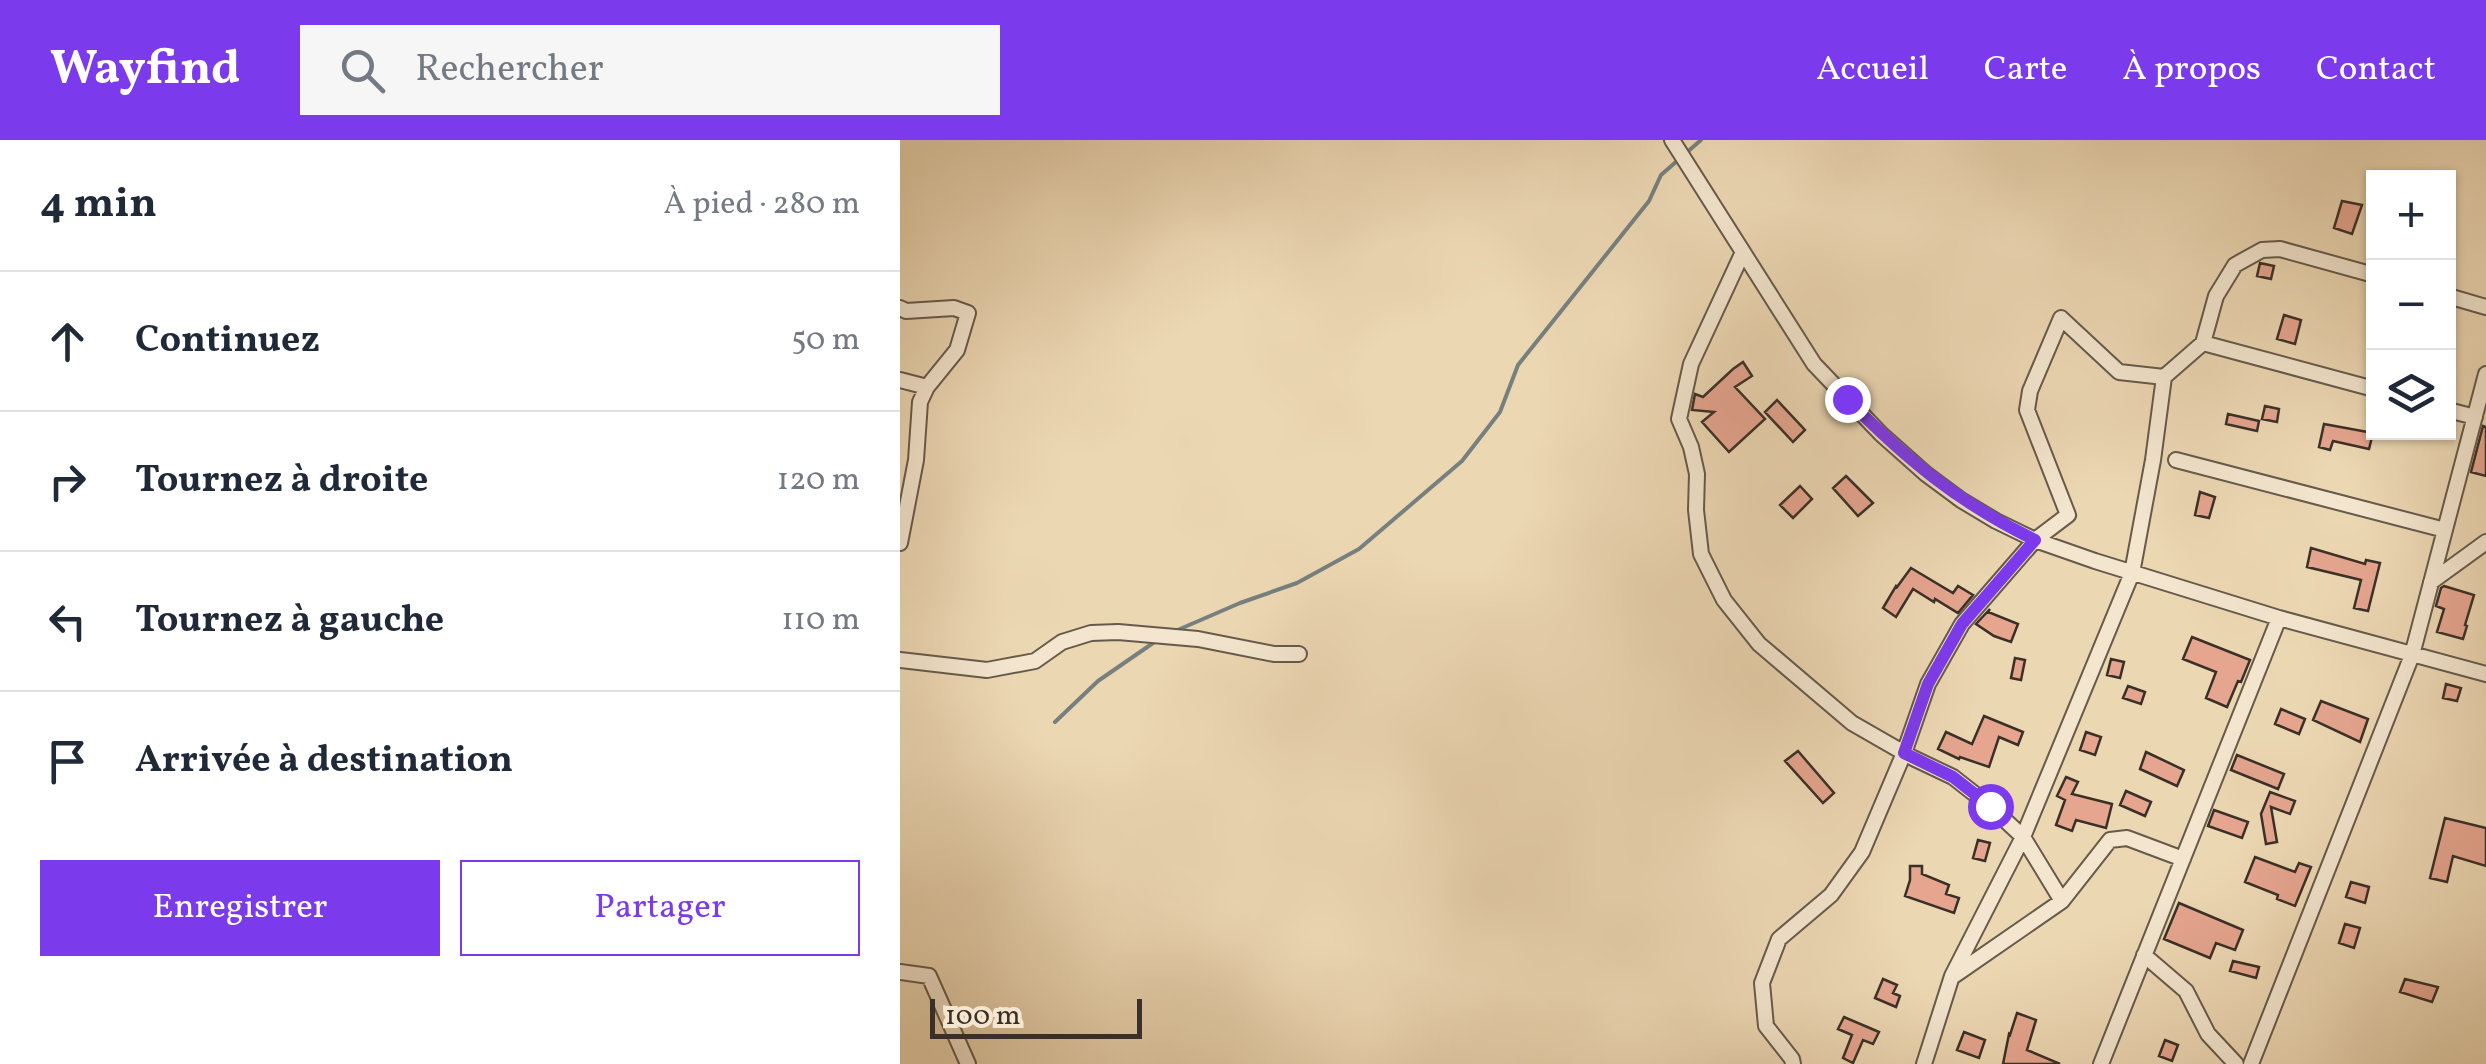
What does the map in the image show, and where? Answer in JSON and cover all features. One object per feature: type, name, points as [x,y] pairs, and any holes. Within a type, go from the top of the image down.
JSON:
[{"type":"street","points":[[1672,140],[1814,364],[1881,434],[1961,500],[2035,540],[2132,573],[2278,618],[2486,674]]},
{"type":"street","points":[[1924,1064],[1952,976],[2023,837],[2132,573],[2164,377],[2204,343],[2216,296],[2235,266],[2262,250],[2280,249],[2366,273]]},
{"type":"street","points":[[1742,252],[1692,364],[1679,419],[1697,474],[1700,554],[1724,600],[1759,644],[1852,724],[1953,777],[1990,806],[2023,837],[2062,901]]},
{"type":"street","points":[[2456,298],[2486,307]]},
{"type":"street","points":[[900,308],[954,308],[968,313],[957,350],[920,402],[916,460],[900,543]]},
{"type":"street","points":[[1793,1064],[1766,1026],[1762,983],[1779,940],[1831,895],[1862,852],[1928,684],[1962,624],[2035,540],[2068,516],[2026,410],[2030,391],[2061,318],[2119,372],[2164,377]]},
{"type":"street","points":[[2204,343],[2366,388]]},
{"type":"street","points":[[2250,1064],[2412,654],[2486,374]]},
{"type":"street","points":[[900,380],[927,387]]},
{"type":"street","points":[[2456,412],[2474,417]]},
{"type":"street","points":[[2176,460],[2445,530]]},
{"type":"street","points":[[2431,582],[2486,542]]},
{"type":"street","points":[[2101,1064],[2278,618]]},
{"type":"street","points":[[900,660],[987,670],[1035,662],[1062,642],[1118,632],[1198,639],[1274,654],[1299,654]]},
{"type":"street","points":[[1952,976],[2062,901],[2110,840],[2128,838],[2183,859]]},
{"type":"street","points":[[2144,955],[2186,991],[2208,1034],[2236,1064]]},
{"type":"street","points":[[900,972],[930,976],[968,1064]]},
{"type":"building","points":[[2342,201],[2362,205],[2352,234],[2334,228]]},
{"type":"building","points":[[2260,263],[2274,266],[2271,279],[2257,276]]},
{"type":"building","points":[[2284,315],[2301,320],[2295,344],[2277,339]]},
{"type":"building","points":[[1743,362],[1752,376],[1735,387],[1765,419],[1729,452],[1702,422],[1714,412],[1692,410],[1695,394],[1703,397]]},
{"type":"building","points":[[1777,400],[1805,430],[1793,442],[1765,412]]},
{"type":"building","points":[[2265,406],[2279,409],[2277,422],[2262,419]]},
{"type":"building","points":[[2228,414],[2259,421],[2257,431],[2226,424]]},
{"type":"building","points":[[2324,424],[2366,432],[2366,440],[2371,440],[2369,449],[2333,441],[2330,450],[2319,447]]},
{"type":"building","points":[[2483,426],[2486,427],[2486,476],[2471,472]]},
{"type":"building","points":[[1846,476],[1873,503],[1858,516],[1833,488]]},
{"type":"building","points":[[1800,486],[1812,499],[1793,518],[1780,505]]},
{"type":"building","points":[[2200,492],[2215,497],[2209,518],[2195,515]]},
{"type":"building","points":[[2311,548],[2365,564],[2366,560],[2380,563],[2368,611],[2354,608],[2361,580],[2307,567]]},
{"type":"building","points":[[1911,568],[1953,593],[1958,586],[1973,595],[1958,613],[1913,589],[1896,617],[1883,608]]},
{"type":"building","points":[[2444,586],[2474,595],[2463,639],[2437,632],[2444,609],[2436,606]]},
{"type":"building","points":[[1990,609],[1988,612],[2018,624],[2011,642],[1976,624]]},
{"type":"building","points":[[2192,637],[2250,660],[2227,707],[2206,698],[2216,672],[2183,659]]},
{"type":"building","points":[[2015,658],[2025,660],[2021,680],[2011,678]]},
{"type":"building","points":[[2111,659],[2124,662],[2120,678],[2107,675]]},
{"type":"building","points":[[2446,684],[2461,688],[2457,701],[2443,698]]},
{"type":"building","points":[[2128,686],[2145,692],[2141,704],[2123,698]]},
{"type":"building","points":[[2321,701],[2368,719],[2360,742],[2313,720]]},
{"type":"building","points":[[2281,709],[2305,719],[2299,734],[2275,724]]},
{"type":"building","points":[[1984,716],[2023,732],[2018,745],[1999,737],[1989,767],[1938,749],[1946,732],[1972,744]]},
{"type":"building","points":[[2086,732],[2101,737],[2095,755],[2080,750]]},
{"type":"building","points":[[1798,751],[1834,793],[1823,803],[1785,761]]},
{"type":"building","points":[[2146,752],[2184,770],[2177,786],[2140,769]]},
{"type":"building","points":[[2237,755],[2284,774],[2278,789],[2231,770]]},
{"type":"building","points":[[2066,777],[2078,782],[2072,794],[2112,804],[2106,828],[2076,820],[2072,831],[2056,825],[2065,800],[2057,796]]},
{"type":"building","points":[[2126,791],[2151,802],[2145,816],[2120,805]]},
{"type":"building","points":[[2270,792],[2295,801],[2290,814],[2271,807],[2277,842],[2266,844],[2261,814]]},
{"type":"building","points":[[2214,810],[2248,822],[2242,838],[2208,826]]},
{"type":"building","points":[[2445,818],[2486,828],[2486,866],[2453,856],[2447,882],[2430,878]]},
{"type":"building","points":[[1978,840],[1990,843],[1985,861],[1973,858]]},
{"type":"building","points":[[2255,857],[2295,872],[2299,863],[2311,867],[2295,906],[2245,882]]},
{"type":"building","points":[[1910,866],[1922,866],[1922,874],[1949,885],[1946,894],[1959,898],[1954,913],[1905,896]]},
{"type":"building","points":[[2351,882],[2369,887],[2365,903],[2346,897]]},
{"type":"building","points":[[2179,903],[2243,930],[2235,950],[2216,943],[2210,958],[2164,939]]},
{"type":"building","points":[[2345,924],[2360,928],[2354,948],[2339,943]]},
{"type":"building","points":[[2233,961],[2259,967],[2256,978],[2230,971]]},
{"type":"building","points":[[1883,979],[1897,985],[1893,993],[1900,996],[1896,1007],[1875,998]]},
{"type":"building","points":[[2405,979],[2438,987],[2432,1002],[2400,992]]},
{"type":"building","points":[[2017,1013],[2036,1020],[2027,1050],[2060,1064],[2003,1064]]},
{"type":"building","points":[[1844,1017],[1879,1032],[1873,1044],[1863,1040],[1853,1063],[1843,1058],[1852,1035],[1838,1029]]},
{"type":"building","points":[[1964,1032],[1985,1040],[1979,1058],[1957,1050]]},
{"type":"building","points":[[2165,1040],[2178,1045],[2172,1061],[2159,1056]]},
{"type":"waterway","points":[[1173,632],[1297,583],[1359,549],[1462,461],[1500,412],[1518,365],[1649,201],[1661,175],[1701,140]]},
{"type":"waterway","points":[[1055,722],[1098,681],[1156,641]]},
{"type":"route","points":[[1847,399],[1926,474],[1961,500],[2035,540],[1962,624],[1928,684],[1904,753],[1953,777],[1990,806]]}]
